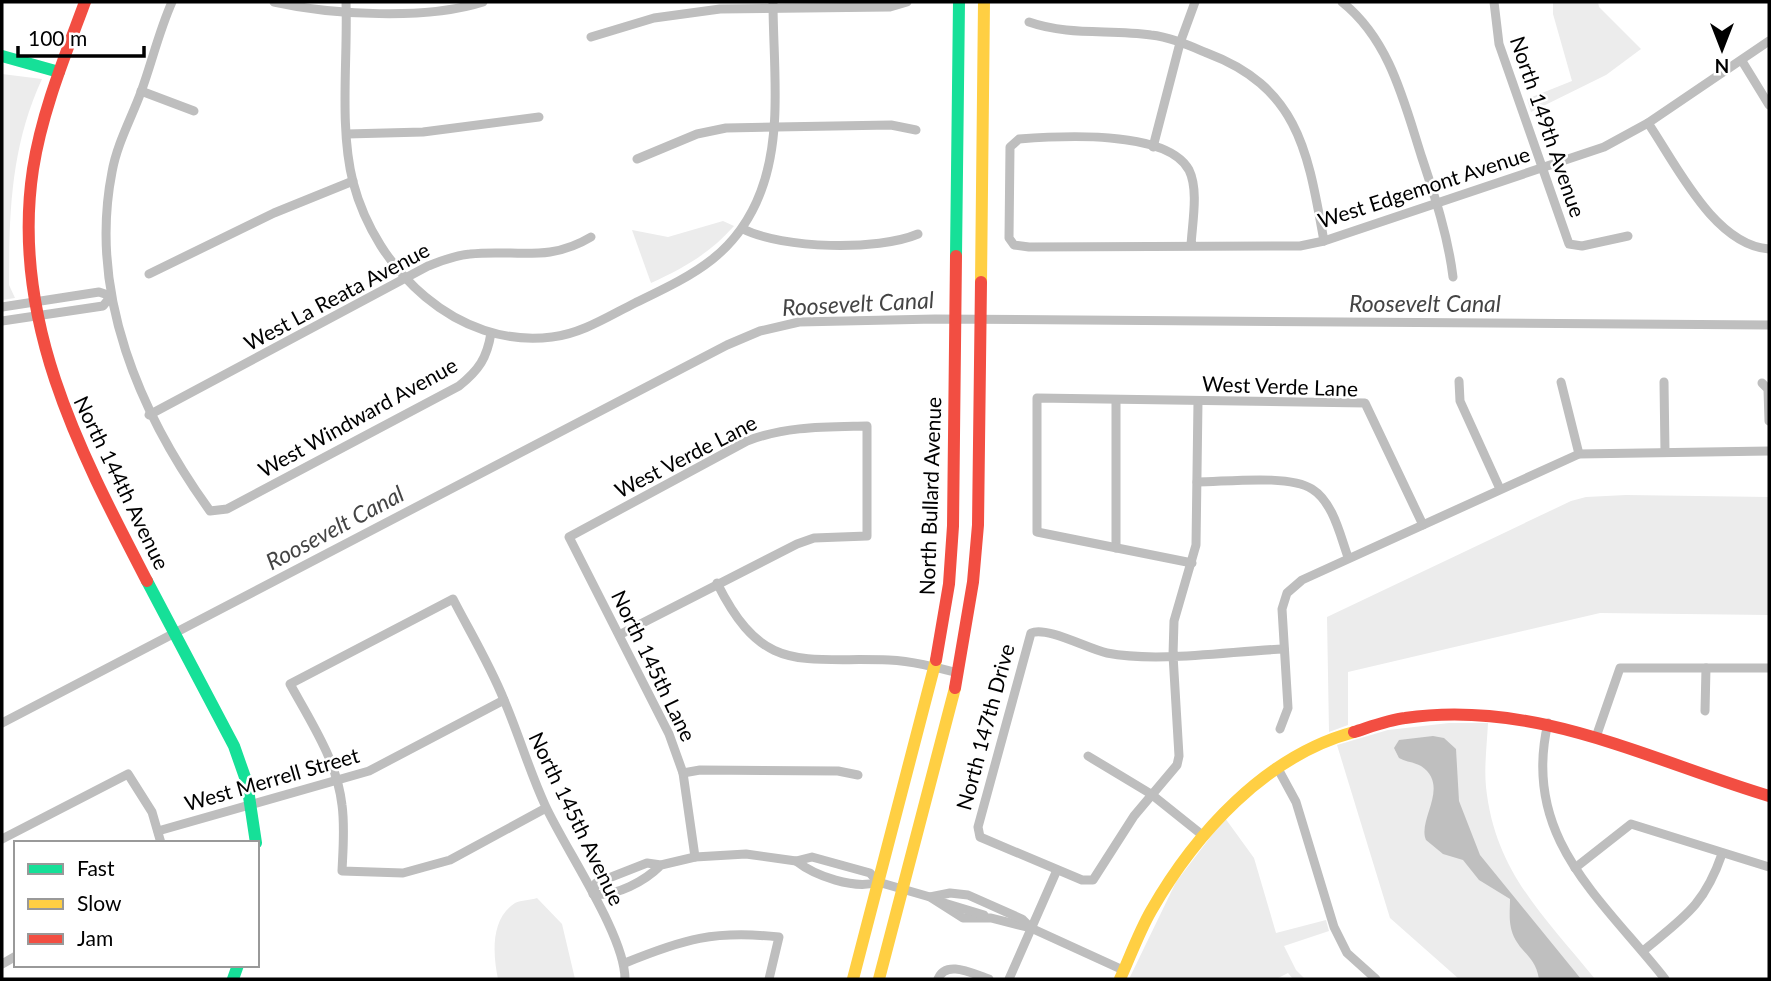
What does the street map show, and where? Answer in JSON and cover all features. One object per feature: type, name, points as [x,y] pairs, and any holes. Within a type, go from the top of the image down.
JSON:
[{"type":"main road","name":"North 144th Avenue","points":[[85,2],[39,136],[30,193],[35,316],[68,426],[233,746],[252,805],[256,841]]},
{"type":"main road","name":"North Bullard Avenue","points":[[853,979],[935,667],[952,559],[959,2]]},
{"type":"main road","name":"North Bullard Avenue","points":[[879,979],[970,618],[977,545],[984,2]]},
{"type":"main road","points":[[2,56],[59,72]]},
{"type":"main road","points":[[1121,975],[1168,879],[1201,834],[1232,800],[1277,767],[1353,731],[1400,720],[1480,715],[1548,723],[1769,796]]},
{"type":"street","points":[[149,415],[126,354],[111,296],[107,233],[111,173],[118,148],[172,2]]},
{"type":"street","points":[[274,2],[346,7],[460,9],[483,2]]},
{"type":"street","points":[[591,37],[664,16],[720,9],[773,4],[890,6],[907,2]]},
{"type":"street","points":[[1191,246],[1193,188],[1189,170],[1174,154],[1153,147],[1180,43],[1195,2]]},
{"type":"street","points":[[1342,2],[1381,47],[1395,73],[1437,205],[1453,277]]},
{"type":"street","name":"North 149th Avenue","points":[[1494,2],[1499,44],[1569,244],[1582,246],[1628,236]]},
{"type":"street","points":[[346,7],[347,134],[353,181],[365,215],[406,279],[421,296],[452,318],[491,333],[523,340],[555,337],[581,330],[703,269],[743,229],[768,172],[774,125],[773,4]]},
{"type":"street","points":[[1029,22],[1053,30],[1154,35],[1248,72],[1269,88],[1298,130],[1309,159],[1324,241]]},
{"type":"street","name":"West Edgemont Avenue","points":[[1153,147],[1097,137],[1027,138],[1013,141],[1008,153],[1009,237],[1014,245],[1300,246],[1324,241],[1604,147],[1648,123],[1769,41]]},
{"type":"street","points":[[1742,61],[1769,105]]},
{"type":"street","points":[[141,91],[194,111]]},
{"type":"street","points":[[347,134],[424,132],[539,117]]},
{"type":"street","points":[[1648,123],[1716,223],[1736,239],[1758,248],[1769,249]]},
{"type":"street","points":[[637,159],[697,134],[774,125],[891,125],[916,130]]},
{"type":"street","points":[[149,274],[274,214],[353,181]]},
{"type":"street","points":[[743,229],[761,238],[798,244],[898,242],[919,234]]},
{"type":"street","name":"West La Reata Avenue","points":[[149,415],[449,258],[470,254],[548,254],[575,247],[591,237]]},
{"type":"street","points":[[2,307],[99,292],[111,296]]},
{"type":"street","points":[[2,321],[103,306],[111,296]]},
{"type":"street","name":"West Windward Avenue","points":[[149,415],[210,511],[227,509],[458,386],[477,372],[485,359],[491,333]]},
{"type":"street","points":[[1459,381],[1460,401],[1500,489]]},
{"type":"street","points":[[1561,382],[1579,454]]},
{"type":"street","points":[[1664,382],[1665,452]]},
{"type":"street","points":[[1762,383],[1768,390],[1769,421]]},
{"type":"street","name":"West Verde Lane","points":[[1116,548],[1037,532],[1037,398],[1365,403],[1423,525]]},
{"type":"street","points":[[1116,400],[1116,548],[1192,563]]},
{"type":"street","points":[[1009,979],[1057,870],[1082,880],[1096,878],[1119,837],[1178,761],[1174,621],[1196,545],[1198,401]]},
{"type":"street","name":"West Verde Lane","points":[[569,537],[757,437],[793,429],[867,426],[867,536],[814,538],[718,583]]},
{"type":"street","points":[[1280,730],[1287,708],[1282,609],[1287,593],[1302,580],[1348,556],[1579,454],[1769,451]]},
{"type":"street","points":[[1197,482],[1289,482],[1312,489],[1329,509],[1348,556]]},
{"type":"street","name":"North 145th Lane","points":[[569,537],[669,734],[683,773],[695,857]]},
{"type":"street","points":[[620,635],[718,583],[739,624],[759,642],[775,651],[807,659],[892,660],[958,673]]},
{"type":"street","name":"North 145th Avenue","points":[[338,782],[329,758],[290,684],[453,599],[504,700],[522,754],[546,808],[593,894],[625,963],[625,979]]},
{"type":"street","name":"North 147th Drive","points":[[1057,870],[980,837],[978,827],[1027,639],[1036,631],[1113,654],[1173,654]]},
{"type":"street","points":[[1173,654],[1284,649]]},
{"type":"street","points":[[1597,737],[1620,668],[1769,668]]},
{"type":"street","points":[[1705,711],[1706,668]]},
{"type":"street","name":"West Merrell Street","points":[[158,831],[338,782],[399,757],[504,700]]},
{"type":"street","points":[[1548,723],[1542,765],[1544,801],[1556,836],[1576,868],[1665,979]]},
{"type":"street","points":[[1088,756],[1151,794],[1201,834]]},
{"type":"street","points":[[1277,767],[1296,802],[1334,927],[1347,953],[1369,977]]},
{"type":"street","points":[[683,773],[700,769],[797,770],[838,771],[858,775]]},
{"type":"street","points":[[2,839],[128,774],[152,812],[160,841]]},
{"type":"street","points":[[338,782],[344,827],[342,871],[403,873],[450,860],[546,808]]},
{"type":"street","points":[[1576,868],[1631,824],[1769,867]]},
{"type":"street","points":[[661,865],[649,877],[605,895],[593,894],[596,883],[638,865],[661,865],[695,857],[746,854],[796,861],[808,871],[867,886],[878,883],[935,899],[963,918],[991,918],[1031,928],[1121,975]]},
{"type":"street","points":[[1643,951],[1693,909],[1711,885],[1722,854]]},
{"type":"street","points":[[935,899],[950,893],[968,895],[1022,919],[1031,928]]},
{"type":"street","points":[[625,963],[679,941],[723,933],[779,937],[769,979]]},
{"type":"street","points":[[937,979],[946,968],[989,979]]},
{"type":"shaded area","points":[[1553,2],[1598,2],[1599,7],[1641,49],[1606,75],[1531,112],[1527,99],[1572,81],[1553,14]]},
{"type":"shaded area","points":[[2,74],[42,79],[24,129],[14,180],[9,285],[15,298],[2,300]]},
{"type":"shaded area","points":[[723,221],[734,226],[716,244],[651,283],[632,230],[668,237]]},
{"type":"shaded area","points":[[1586,497],[1769,497],[1769,615],[1600,613],[1348,672],[1348,725],[1329,732],[1327,617],[1571,501]]},
{"type":"shaded area","points":[[1449,723],[1488,723],[1486,787],[1491,817],[1500,844],[1511,868],[1540,913],[1595,979],[1459,979],[1390,918],[1337,745],[1388,730]]},
{"type":"shaded area","points":[[1433,736],[1444,738],[1456,749],[1459,801],[1480,855],[1581,979],[1539,979],[1535,965],[1517,943],[1512,932],[1510,899],[1479,880],[1463,860],[1443,854],[1426,840],[1424,832],[1433,783],[1421,766],[1399,758],[1394,748],[1399,740]]},
{"type":"shaded area","points":[[1225,818],[1254,858],[1276,933],[1326,920],[1329,931],[1284,946],[1296,970],[1305,979],[1293,979],[1288,973],[1276,979],[1129,979],[1176,882]]},
{"type":"shaded area","points":[[537,898],[562,924],[575,979],[498,979],[495,938],[501,918],[515,903]]},
{"type":"waterway","name":"Roosevelt Canal","points":[[2,723],[727,345],[760,331],[799,322],[935,319],[1769,325]]},
{"type":"traffic: fast","points":[[956,256],[959,2]]},
{"type":"traffic: fast","points":[[2,56],[59,72]]},
{"type":"traffic: fast","points":[[147,581],[234,746],[247,783],[256,841]]},
{"type":"traffic: fast","points":[[233,979],[237,967]]},
{"type":"traffic: slow","points":[[981,282],[984,2]]},
{"type":"traffic: slow","points":[[853,979],[936,660]]},
{"type":"traffic: slow","points":[[879,979],[955,688]]},
{"type":"traffic: slow","points":[[1120,979],[1151,911],[1169,882],[1211,827],[1262,779],[1291,759],[1322,743],[1354,732]]},
{"type":"traffic: jam","points":[[85,2],[55,84],[37,147],[29,225],[32,279],[41,332],[75,434],[147,581]]},
{"type":"traffic: jam","points":[[936,660],[949,584],[953,526],[956,256]]},
{"type":"traffic: jam","points":[[955,688],[973,582],[978,525],[981,282]]},
{"type":"traffic: jam","points":[[1354,732],[1405,718],[1453,714],[1500,717],[1591,736],[1769,796]]}]
